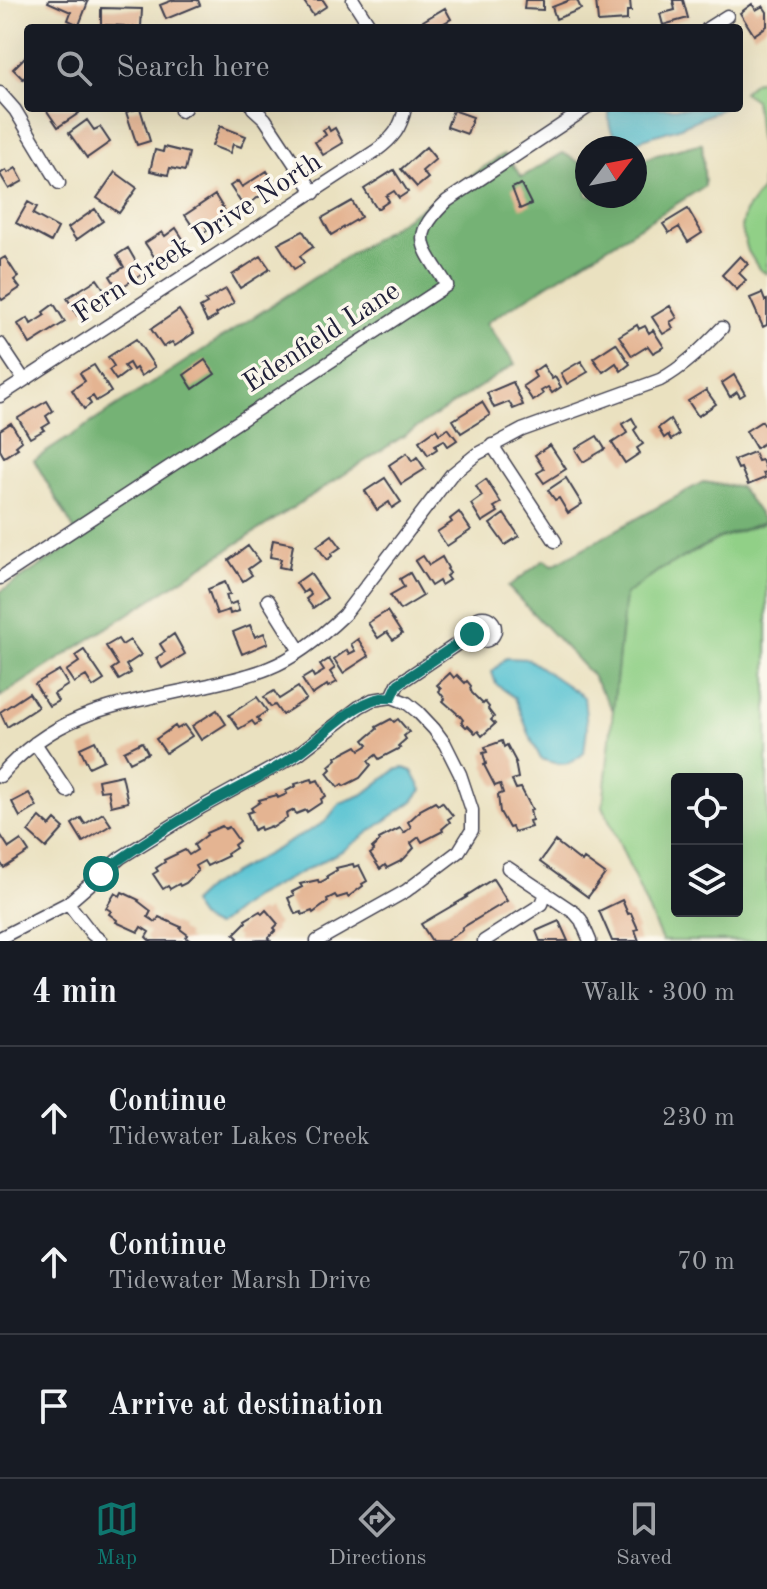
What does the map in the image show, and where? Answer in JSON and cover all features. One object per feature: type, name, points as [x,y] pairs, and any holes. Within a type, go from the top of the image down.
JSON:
[{"type":"street","points":[[353,0],[368,24]]},
{"type":"street","points":[[714,24],[727,16]]},
{"type":"street","points":[[0,93],[15,110],[59,183]]},
{"type":"street","points":[[257,112],[314,193]]},
{"type":"street","name":"Fern Creek Drive North","points":[[0,396],[391,140],[404,112]]},
{"type":"street","name":"Edenfield Lane","points":[[0,578],[447,285],[424,246],[423,233],[429,218],[447,201],[581,112]]},
{"type":"street","points":[[0,776],[35,743],[67,722],[88,713],[243,677],[270,668],[300,651],[326,633],[344,615],[451,475],[477,454],[522,430],[660,380],[693,357],[722,328]]},
{"type":"street","points":[[0,344],[24,380]]},
{"type":"street","points":[[492,445],[555,541]]},
{"type":"street","points":[[268,600],[300,651]]},
{"type":"street","points":[[392,697],[398,684],[472,634]]},
{"type":"street","points":[[0,938],[68,903],[120,858],[202,807],[298,754],[359,707],[372,700],[392,697],[418,712],[445,744],[460,774],[472,810],[472,830],[459,851],[406,891],[317,941]]},
{"type":"street","points":[[35,743],[67,791]]},
{"type":"street","points":[[508,868],[575,913],[590,941]]},
{"type":"street","points":[[484,941],[542,904],[546,893]]},
{"type":"street","points":[[68,903],[101,941]]},
{"type":"green space","points":[[767,78],[767,274],[759,269],[748,251],[741,227],[745,212],[762,189],[755,100],[743,92],[754,82]]},
{"type":"green space","points":[[702,143],[705,186],[486,323],[515,364],[0,697],[0,592],[80,540],[34,460],[504,154],[522,177],[563,153],[575,160],[575,208],[647,208],[647,159]]},
{"type":"green space","points":[[703,482],[740,487],[765,522],[719,538],[658,571],[625,595],[613,710],[591,674],[508,587],[544,560],[553,565]]},
{"type":"green space","points":[[767,520],[767,941],[662,941],[603,806],[625,595],[658,571],[720,538]]},
{"type":"water","points":[[609,112],[715,112],[647,138],[617,136],[610,127]]},
{"type":"water","points":[[506,658],[528,659],[584,697],[587,728],[584,753],[578,758],[564,764],[541,759],[515,698],[496,684],[492,672]]},
{"type":"water","points":[[404,768],[412,771],[422,790],[413,801],[344,850],[252,898],[217,926],[198,915],[191,903],[208,887],[325,822],[340,803],[364,794],[395,770]]},
{"type":"building","points":[[173,0],[198,0],[200,5],[166,19],[160,5]]},
{"type":"building","points":[[303,0],[323,0],[327,6],[313,15]]},
{"type":"building","points":[[525,0],[543,0],[543,10],[524,9]]},
{"type":"building","points":[[577,0],[581,9],[556,19],[552,7]]},
{"type":"building","points":[[596,0],[630,0],[631,11],[627,11],[627,20],[598,22]]},
{"type":"building","points":[[673,0],[683,0],[688,18],[663,24],[660,14],[675,10]]},
{"type":"building","points":[[48,2],[88,2],[77,24],[68,20],[71,12]]},
{"type":"building","points":[[752,4],[756,10],[763,6],[767,12],[767,26],[754,35],[740,13]]},
{"type":"building","points":[[101,8],[142,9],[141,24],[101,24]]},
{"type":"building","points":[[445,8],[451,19],[445,24],[425,24],[423,21]]},
{"type":"building","points":[[24,58],[23,79],[13,69]]},
{"type":"building","points":[[48,112],[79,113],[58,127]]},
{"type":"building","points":[[126,112],[141,112],[150,141],[137,145]]},
{"type":"building","points":[[452,112],[473,117],[467,134],[447,127]]},
{"type":"building","points":[[87,120],[94,130],[100,127],[110,142],[87,158],[69,133]]},
{"type":"building","points":[[220,126],[246,136],[241,147],[233,144],[230,153],[212,146]]},
{"type":"building","points":[[328,127],[330,131],[335,128],[343,143],[323,155],[315,142],[326,135],[323,130]]},
{"type":"building","points":[[164,147],[189,153],[185,171],[170,168],[168,175],[150,171],[155,150],[163,152]]},
{"type":"building","points":[[426,147],[436,159],[422,171],[428,178],[417,187],[401,169]]},
{"type":"building","points":[[16,168],[23,181],[9,189],[0,174]]},
{"type":"building","points":[[394,170],[408,192],[399,198],[394,191],[386,196],[389,201],[377,209],[364,189]]},
{"type":"building","points":[[267,171],[274,182],[266,187],[269,190],[244,207],[230,186],[238,181],[242,187]]},
{"type":"building","points":[[115,172],[137,188],[119,213],[97,198]]},
{"type":"building","points":[[521,184],[531,204],[520,209],[512,188]]},
{"type":"building","points":[[215,195],[228,216],[206,227],[208,230],[199,236],[185,215]]},
{"type":"building","points":[[352,201],[361,217],[331,235],[322,218]]},
{"type":"building","points":[[28,202],[37,207],[33,214],[58,228],[51,242],[16,223]]},
{"type":"building","points":[[95,209],[103,221],[76,240],[68,228]]},
{"type":"building","points":[[688,209],[702,233],[688,242],[679,227],[669,233],[663,224]]},
{"type":"building","points":[[176,228],[187,245],[159,264],[145,243],[162,232],[165,236]]},
{"type":"building","points":[[303,231],[313,247],[300,256],[304,263],[294,269],[278,244]]},
{"type":"building","points":[[128,248],[143,274],[118,289],[110,276],[124,267],[117,255]]},
{"type":"building","points":[[261,256],[270,269],[240,288],[232,275]]},
{"type":"building","points":[[740,256],[748,264],[739,273],[746,280],[737,290],[722,275]]},
{"type":"building","points":[[5,257],[18,277],[14,280],[20,288],[2,300],[0,260]]},
{"type":"building","points":[[97,279],[108,295],[77,315],[67,298]]},
{"type":"building","points":[[226,289],[234,303],[207,322],[200,308],[207,304],[205,301]]},
{"type":"building","points":[[762,293],[767,300],[767,325],[763,327],[750,298]]},
{"type":"building","points":[[54,304],[65,322],[30,344],[18,324],[28,318],[31,324]]},
{"type":"building","points":[[670,306],[677,318],[670,322],[673,328],[663,334],[652,317]]},
{"type":"building","points":[[179,310],[194,333],[175,346],[172,342],[163,347],[151,329]]},
{"type":"building","points":[[637,325],[639,329],[645,326],[649,333],[653,330],[664,347],[653,353],[648,346],[632,356],[619,336]]},
{"type":"building","points":[[136,339],[155,367],[141,376],[129,363],[124,366],[128,371],[116,380],[109,370],[114,366],[108,357]]},
{"type":"building","points":[[616,343],[630,364],[621,371],[616,363],[603,372],[593,358]]},
{"type":"building","points":[[205,360],[215,374],[193,389],[184,375]]},
{"type":"building","points":[[581,361],[588,372],[567,384],[561,373]]},
{"type":"building","points":[[94,365],[111,392],[96,401],[93,396],[88,399],[91,404],[84,409],[72,390],[85,381],[80,373]]},
{"type":"building","points":[[543,365],[561,387],[552,393],[548,387],[533,401],[523,386],[536,377],[533,372]]},
{"type":"building","points":[[734,375],[745,394],[740,397],[737,392],[730,397],[722,383]]},
{"type":"building","points":[[513,382],[523,405],[513,409],[509,402],[494,408],[487,393]]},
{"type":"building","points":[[706,390],[716,404],[698,416],[688,401]]},
{"type":"building","points":[[47,401],[53,411],[46,416],[50,423],[30,438],[18,418]]},
{"type":"building","points":[[482,402],[490,415],[461,433],[453,420]]},
{"type":"building","points":[[632,418],[637,427],[634,430],[643,444],[637,448],[640,453],[625,463],[612,443],[627,433],[622,424]]},
{"type":"building","points":[[670,419],[679,435],[671,440],[668,435],[664,438],[658,428]]},
{"type":"building","points":[[762,421],[767,429],[767,441],[756,448],[746,431]]},
{"type":"building","points":[[11,423],[22,441],[16,446],[18,448],[4,457],[0,450],[0,430]]},
{"type":"building","points":[[448,428],[457,440],[448,446],[444,440],[435,445],[437,449],[428,455],[419,441],[436,429],[439,434]]},
{"type":"building","points":[[597,436],[605,449],[583,462],[575,449]]},
{"type":"building","points":[[550,445],[566,469],[544,483],[537,473],[544,469],[535,455]]},
{"type":"building","points":[[754,452],[767,472],[763,473],[765,478],[748,485],[734,460]]},
{"type":"building","points":[[407,453],[412,461],[417,457],[425,469],[401,484],[389,465]]},
{"type":"building","points":[[385,478],[401,502],[392,508],[389,502],[377,510],[365,491]]},
{"type":"building","points":[[566,478],[582,504],[568,513],[559,498],[555,500],[548,490]]},
{"type":"building","points":[[486,479],[501,503],[494,507],[498,512],[482,522],[471,504],[482,496],[476,486]]},
{"type":"building","points":[[459,512],[471,530],[447,546],[437,532],[452,522],[450,519]]},
{"type":"building","points":[[504,514],[519,536],[505,545],[490,524]]},
{"type":"building","points":[[332,535],[341,547],[327,560],[317,546]]},
{"type":"building","points":[[273,540],[293,544],[289,569],[279,567],[281,559],[270,557]]},
{"type":"building","points":[[248,546],[259,561],[248,569],[252,575],[243,581],[229,560]]},
{"type":"building","points":[[423,556],[429,565],[442,557],[450,573],[446,576],[449,580],[431,586],[415,561]]},
{"type":"building","points":[[310,573],[327,598],[313,608],[306,599],[311,595],[307,590],[303,593],[296,583]]},
{"type":"building","points":[[410,573],[423,596],[400,610],[390,595],[404,587],[400,579]]},
{"type":"building","points":[[225,582],[230,594],[226,595],[229,605],[236,602],[239,611],[217,614],[208,589]]},
{"type":"building","points":[[387,611],[402,634],[393,640],[387,632],[378,638],[368,623]]},
{"type":"building","points":[[250,625],[255,637],[264,633],[268,643],[242,654],[233,632]]},
{"type":"building","points":[[174,634],[185,654],[162,668],[156,658],[165,652],[160,644]]},
{"type":"building","points":[[118,639],[122,645],[130,640],[141,655],[126,665],[131,673],[119,680],[112,669],[118,665],[106,646]]},
{"type":"building","points":[[358,639],[369,656],[343,673],[334,659],[347,650],[349,654],[355,651],[351,644]]},
{"type":"building","points":[[84,650],[104,680],[93,687],[86,676],[74,683],[66,671],[79,662],[75,656]]},
{"type":"building","points":[[329,659],[335,668],[330,672],[337,682],[312,695],[302,679],[324,671],[320,665]]},
{"type":"building","points":[[59,670],[68,685],[54,694],[58,701],[49,706],[35,684]]},
{"type":"building","points":[[450,673],[454,678],[457,675],[465,683],[467,681],[472,693],[489,707],[494,717],[491,720],[495,724],[482,736],[466,727],[460,716],[443,701],[445,699],[437,685]]},
{"type":"building","points":[[298,687],[306,699],[282,715],[264,697],[274,691],[279,699]]},
{"type":"building","points":[[29,693],[38,707],[7,727],[0,712]]},
{"type":"building","points":[[257,697],[267,711],[257,718],[260,722],[255,725],[252,721],[239,729],[229,715]]},
{"type":"building","points":[[217,710],[226,724],[201,740],[192,726]]},
{"type":"building","points":[[391,719],[394,722],[398,719],[409,732],[398,746],[400,748],[379,759],[376,755],[368,761],[371,765],[360,778],[338,787],[327,773],[336,757],[357,746],[360,750],[368,745],[364,740],[376,727]]},
{"type":"building","points":[[184,725],[192,736],[166,753],[156,739],[175,726],[177,729]]},
{"type":"building","points":[[95,741],[104,760],[89,767],[80,748]]},
{"type":"building","points":[[502,741],[516,762],[518,778],[512,780],[516,789],[521,788],[532,809],[531,827],[514,832],[500,812],[498,795],[503,793],[500,784],[495,786],[484,765],[485,747]]},
{"type":"building","points":[[142,742],[148,753],[130,762],[124,751]]},
{"type":"building","points":[[122,775],[128,802],[111,806],[108,790],[100,791],[98,780]]},
{"type":"building","points":[[312,779],[313,782],[318,780],[326,796],[321,799],[322,802],[307,812],[296,814],[294,810],[286,814],[287,818],[272,828],[254,830],[247,813],[253,811],[251,808],[259,800],[277,795],[278,798],[287,794],[286,791],[295,784]]},
{"type":"building","points":[[29,793],[37,807],[20,817],[12,802]]},
{"type":"building","points":[[435,802],[438,805],[442,802],[453,816],[448,819],[450,822],[443,831],[422,842],[419,837],[411,843],[414,848],[403,860],[380,869],[370,854],[379,839],[400,828],[404,833],[411,827],[408,822],[420,810]]},
{"type":"building","points":[[103,813],[111,825],[83,842],[72,824],[81,818],[85,824]]},
{"type":"building","points":[[40,817],[50,826],[55,820],[64,828],[46,848],[28,832]]},
{"type":"building","points":[[222,826],[225,829],[229,827],[239,841],[234,845],[236,848],[228,856],[207,866],[204,861],[195,866],[198,871],[186,883],[163,889],[153,874],[158,871],[156,868],[164,860],[185,850],[189,855],[197,850],[194,845],[206,833]]},
{"type":"building","points":[[0,834],[9,848],[21,840],[29,852],[4,868],[0,862]]},
{"type":"building","points":[[555,841],[582,862],[584,859],[605,874],[588,897],[540,862]]},
{"type":"building","points":[[353,864],[354,867],[359,865],[367,881],[363,886],[348,897],[337,898],[335,895],[327,899],[328,902],[313,913],[295,914],[288,898],[302,887],[300,884],[318,880],[319,883],[336,868]]},
{"type":"building","points":[[493,879],[507,901],[446,941],[432,941],[421,924]]},
{"type":"building","points":[[122,892],[139,900],[151,911],[148,917],[156,922],[159,917],[181,927],[191,941],[150,941],[146,937],[149,932],[141,927],[138,932],[116,922],[106,908],[115,893],[120,896]]},
{"type":"building","points":[[622,900],[638,929],[635,930],[639,941],[612,941],[599,911]]},
{"type":"building","points":[[266,910],[278,924],[268,938],[270,940],[235,941],[238,938],[234,934],[245,920]]},
{"type":"building","points":[[559,921],[568,941],[540,941],[536,931]]},
{"type":"route","points":[[101,874],[120,858],[202,807],[298,754],[359,707],[372,700],[392,697],[398,684],[472,634]]}]
